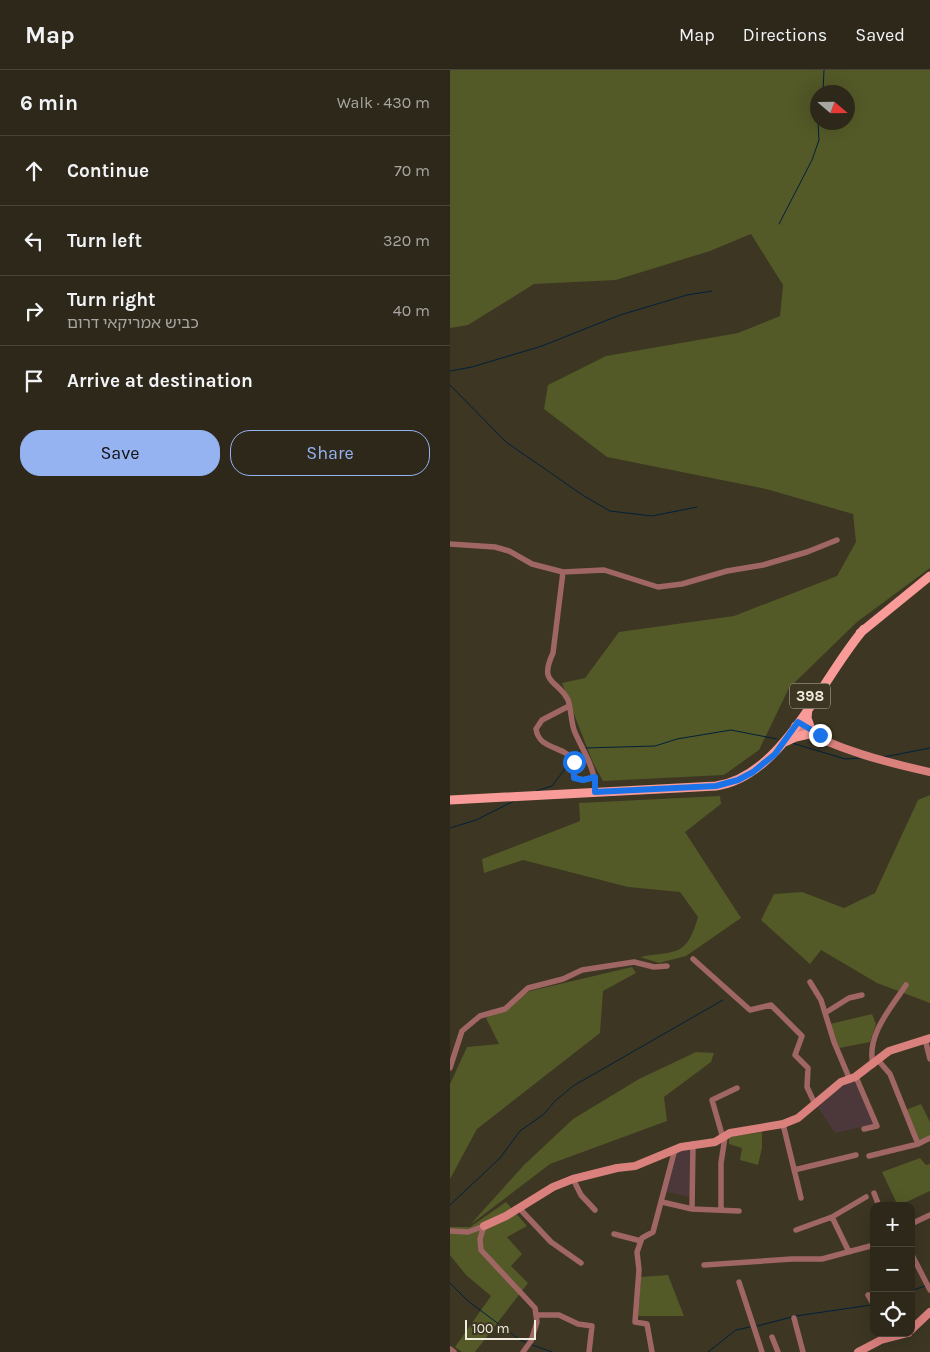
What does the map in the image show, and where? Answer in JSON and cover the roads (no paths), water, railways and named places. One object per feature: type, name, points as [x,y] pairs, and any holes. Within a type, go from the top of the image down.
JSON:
[{"type":"main road","name":"398","points":[[450,800],[726,784],[738,780],[775,754],[845,646],[930,576]]},
{"type":"main road","name":"398","points":[[760,766],[808,708],[845,652],[864,629]]},
{"type":"main road","points":[[781,746],[796,737],[810,732],[807,718],[808,708]]},
{"type":"street","points":[[450,544],[494,547],[509,551],[532,564],[563,572],[581,573],[604,570],[658,587],[682,584],[727,571],[764,565],[807,552],[837,540]]},
{"type":"street","points":[[563,572],[553,654],[548,665],[548,674],[552,683],[567,698],[574,730],[595,777],[595,792]]},
{"type":"street","points":[[569,706],[542,720],[536,729],[536,734],[549,747],[556,748],[572,759],[574,778],[583,780],[595,777]]},
{"type":"street","points":[[795,723],[826,740],[881,761],[930,772]]},
{"type":"street","points":[[693,959],[750,1010],[771,1005],[802,1036],[795,1055],[808,1068],[807,1088],[816,1104]]},
{"type":"street","points":[[450,1068],[462,1031],[480,1016],[505,1009],[528,988],[563,979],[582,970],[634,962],[654,967],[667,966]]},
{"type":"street","points":[[810,982],[821,1000],[834,1042],[877,1126],[864,1129]]},
{"type":"street","points":[[906,985],[879,1026],[873,1040],[871,1057],[890,1074],[918,1144]]},
{"type":"street","points":[[825,1012],[850,998],[862,995]]},
{"type":"street","points":[[450,1231],[468,1232],[484,1226],[519,1208],[553,1186],[573,1179],[635,1166],[675,1149],[693,1144],[714,1142],[730,1133],[782,1124],[798,1118],[841,1082],[853,1078],[889,1051],[927,1039],[930,1059]]},
{"type":"street","points":[[720,1210],[721,1163],[724,1138],[712,1100],[737,1088]]},
{"type":"street","points":[[782,1124],[801,1198]]},
{"type":"street","points":[[869,1156],[918,1144],[930,1138]]},
{"type":"street","points":[[692,1209],[693,1144]]},
{"type":"street","points":[[652,1352],[647,1324],[635,1322],[639,1270],[637,1252],[642,1238],[653,1232],[675,1149]]},
{"type":"street","points":[[794,1170],[856,1155]]},
{"type":"street","points":[[573,1179],[581,1195],[595,1210]]},
{"type":"street","points":[[874,1193],[877,1202]]},
{"type":"street","points":[[796,1230],[832,1217],[866,1197]]},
{"type":"street","points":[[662,1202],[692,1209],[739,1211]]},
{"type":"street","points":[[519,1208],[550,1242],[581,1264]]},
{"type":"street","points":[[915,1222],[930,1215]]},
{"type":"street","points":[[832,1217],[849,1252]]},
{"type":"street","points":[[484,1226],[480,1239],[481,1250],[535,1308],[537,1322],[531,1341],[523,1352]]},
{"type":"street","points":[[614,1234],[641,1241]]},
{"type":"street","points":[[704,1265],[792,1259],[822,1260],[870,1246]]},
{"type":"street","points":[[915,1261],[930,1290]]},
{"type":"street","points":[[739,1282],[762,1352]]},
{"type":"street","points":[[868,1294],[870,1298]]},
{"type":"street","points":[[915,1326],[930,1312]]},
{"type":"street","points":[[536,1314],[559,1316],[578,1324],[592,1326],[589,1352]]},
{"type":"street","points":[[794,1318],[803,1352]]},
{"type":"street","points":[[772,1337],[778,1352]]},
{"type":"street","points":[[859,1352],[888,1337]]},
{"type":"street","points":[[450,1349],[454,1352]]},
{"type":"waterway","points":[[823,85],[824,70]]},
{"type":"waterway","points":[[779,224],[812,160],[819,140],[818,130]]},
{"type":"waterway","points":[[450,371],[472,367],[542,346],[620,315],[687,295],[712,291]]},
{"type":"waterway","points":[[450,385],[506,442],[584,496],[610,511],[652,516],[697,507]]},
{"type":"waterway","points":[[586,748],[655,746],[677,739],[731,730],[777,739]]},
{"type":"waterway","points":[[792,743],[845,759],[861,758]]},
{"type":"waterway","points":[[884,757],[930,748]]},
{"type":"waterway","points":[[573,758],[580,750]]},
{"type":"waterway","points":[[536,791],[552,786],[571,761]]},
{"type":"waterway","points":[[450,828],[476,820],[514,801]]},
{"type":"waterway","points":[[450,1205],[500,1158],[520,1131],[544,1114],[555,1101],[573,1086],[723,1000]]},
{"type":"waterway","points":[[450,1283],[468,1301],[520,1340],[528,1343]]},
{"type":"waterway","points":[[915,1290],[925,1286]]},
{"type":"waterway","points":[[796,1316],[870,1305]]},
{"type":"waterway","points":[[757,1326],[792,1317]]},
{"type":"waterway","points":[[708,1352],[736,1330],[750,1327]]},
{"type":"waterway","points":[[532,1345],[552,1352]]}]
